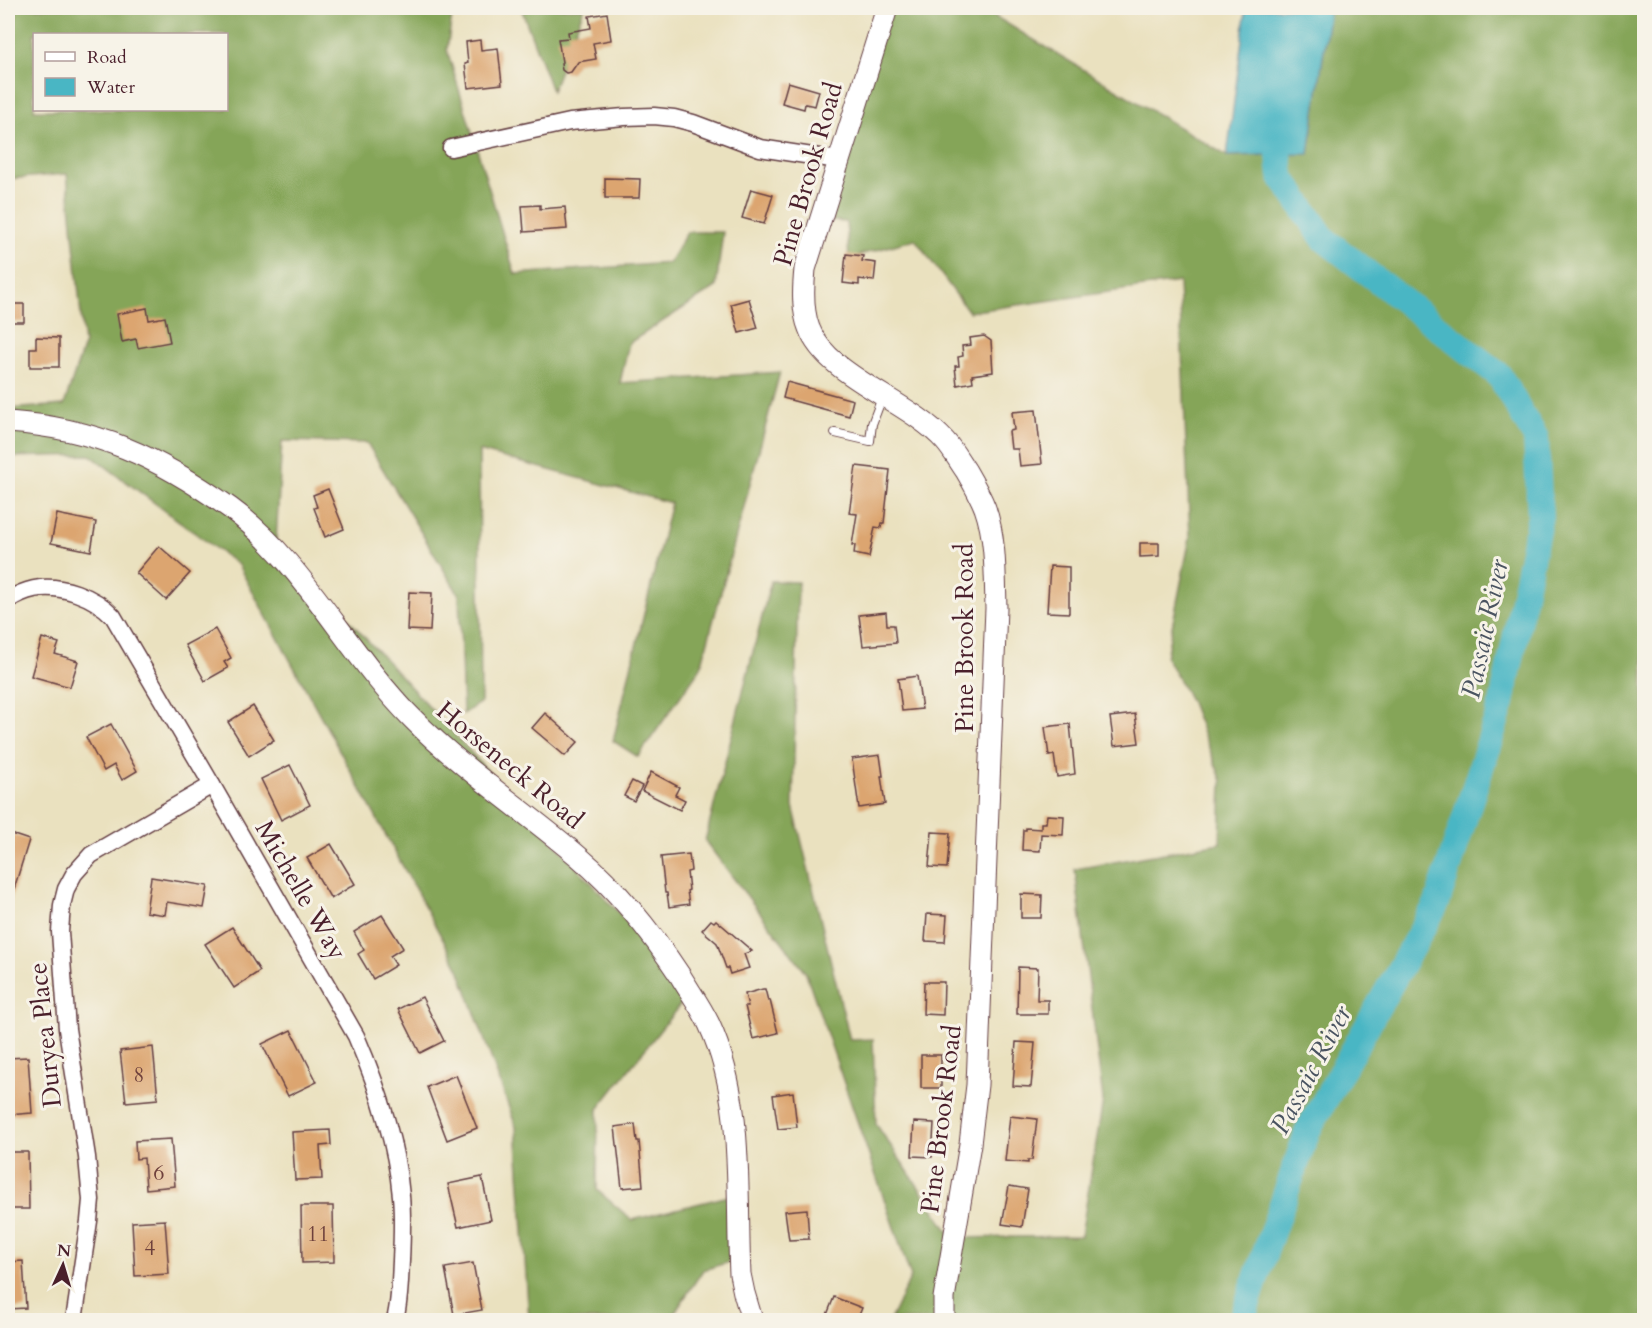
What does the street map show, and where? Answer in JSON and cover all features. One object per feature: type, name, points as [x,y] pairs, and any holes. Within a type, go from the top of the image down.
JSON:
[{"type":"street","name":"Pine Brook Road","points":[[887,8],[805,269],[803,289],[808,328],[818,345],[831,360],[916,415],[946,441],[978,492],[990,530],[995,568],[995,631],[977,1085],[970,1144],[945,1298],[944,1320]]},
{"type":"street","points":[[451,148],[570,122],[654,116],[693,123],[760,147],[838,160]]},
{"type":"street","name":"Horseneck Road","points":[[8,422],[65,429],[122,446],[193,482],[233,510],[256,530],[296,573],[370,671],[412,719],[456,758],[580,858],[639,918],[666,953],[708,1020],[719,1048],[734,1115],[740,1274],[752,1320]]},
{"type":"street","name":"Michelle Way","points":[[8,600],[31,590],[61,589],[89,598],[106,609],[118,624],[356,1036],[372,1072],[384,1110],[398,1168],[402,1197],[400,1275],[395,1320]]},
{"type":"street","name":"Duryea Place","points":[[74,1320],[91,1200],[87,1157],[67,1029],[60,932],[66,889],[74,874],[91,855],[212,785]]},
{"type":"lane","points":[[835,433],[870,441],[872,424],[883,395]]},
{"type":"green space","points":[[17,8],[453,8],[447,50],[515,274],[669,263],[687,232],[723,232],[716,287],[629,343],[620,383],[780,372],[701,667],[638,757],[613,741],[671,503],[479,451],[481,702],[463,714],[459,595],[367,443],[282,441],[276,541],[691,991],[598,1109],[597,1190],[632,1220],[741,1193],[740,1259],[703,1270],[670,1320],[529,1320],[516,1127],[459,969],[238,565],[90,455],[8,457],[8,409],[64,405],[84,345],[67,174],[8,179],[8,66]]},
{"type":"green space","points":[[521,8],[584,8],[552,91]]},
{"type":"green space","points":[[890,8],[981,8],[1227,156],[1309,153],[1330,8],[1644,8],[1644,1320],[890,1320],[911,1277],[806,973],[705,841],[771,581],[798,582],[793,806],[850,1040],[873,1039],[876,1124],[953,1238],[1081,1236],[1103,1100],[1075,869],[1220,843],[1222,781],[1190,700],[1166,657],[1190,538],[1179,282],[969,312],[915,239],[849,258],[846,222],[821,220]]},
{"type":"water","points":[[1246,8],[1330,8],[1309,154],[1227,156]]},
{"type":"building","points":[[607,13],[611,40],[593,43],[596,59],[578,62],[571,72],[566,73],[562,70],[558,39],[569,38],[568,32],[591,28],[589,16]]},
{"type":"building","points":[[480,40],[481,50],[498,48],[502,84],[468,88],[465,64],[468,63],[466,42]]},
{"type":"building","points":[[788,82],[819,91],[815,106],[805,104],[804,109],[782,103]]},
{"type":"building","points":[[605,178],[640,179],[639,198],[605,198]]},
{"type":"building","points":[[751,189],[773,195],[764,224],[742,218]]},
{"type":"building","points":[[540,205],[540,209],[565,207],[567,229],[524,232],[522,206]]},
{"type":"building","points":[[846,254],[863,256],[862,261],[876,263],[874,281],[859,279],[859,285],[843,283]]},
{"type":"building","points":[[749,299],[758,328],[739,333],[731,304]]},
{"type":"building","points":[[8,304],[24,304],[24,322],[8,322]]},
{"type":"building","points":[[147,308],[149,320],[165,317],[170,342],[138,348],[136,339],[122,342],[117,314]]},
{"type":"building","points":[[984,336],[991,341],[993,372],[972,375],[973,382],[957,385],[955,366],[959,366],[958,357],[963,356],[962,346],[971,345],[970,338]]},
{"type":"building","points":[[36,337],[59,338],[59,367],[30,367],[30,348],[36,348]]},
{"type":"building","points":[[787,382],[853,400],[849,416],[783,398]]},
{"type":"building","points":[[1036,410],[1042,464],[1020,466],[1018,449],[1011,449],[1009,431],[1014,430],[1012,412]]},
{"type":"building","points":[[856,466],[890,470],[884,523],[881,528],[875,527],[869,557],[854,554],[855,545],[852,545],[857,514],[849,513]]},
{"type":"building","points":[[328,489],[344,529],[325,537],[314,508],[317,507],[313,495]]},
{"type":"building","points":[[57,514],[96,522],[91,551],[51,543]]},
{"type":"building","points":[[1140,543],[1159,543],[1159,556],[1140,557]]},
{"type":"building","points":[[159,546],[190,573],[166,600],[136,573]]},
{"type":"building","points":[[1050,566],[1069,567],[1069,613],[1047,612]]},
{"type":"building","points":[[409,592],[432,593],[430,631],[407,630]]},
{"type":"building","points":[[886,612],[887,625],[894,625],[896,643],[863,646],[859,615]]},
{"type":"building","points":[[215,629],[231,658],[224,662],[228,668],[205,681],[185,645]]},
{"type":"building","points":[[42,638],[59,643],[55,654],[78,661],[70,687],[31,676]]},
{"type":"building","points":[[917,676],[922,709],[902,711],[898,679]]},
{"type":"building","points":[[253,706],[274,740],[249,756],[228,722]]},
{"type":"building","points":[[545,713],[578,742],[565,756],[532,728]]},
{"type":"building","points":[[1135,714],[1139,743],[1114,746],[1110,717]]},
{"type":"building","points":[[111,724],[137,771],[122,780],[114,765],[104,771],[86,737]]},
{"type":"building","points":[[1070,724],[1075,774],[1057,777],[1054,755],[1049,756],[1045,727]]},
{"type":"building","points":[[880,755],[885,804],[859,808],[852,759]]},
{"type":"building","points":[[290,765],[310,805],[281,820],[261,779]]},
{"type":"building","points":[[651,772],[679,787],[675,795],[685,800],[680,810],[642,791]]},
{"type":"building","points":[[632,781],[642,786],[634,801],[624,796]]},
{"type":"building","points":[[1047,815],[1064,816],[1063,835],[1041,834],[1040,851],[1022,850],[1023,830],[1026,828],[1041,829],[1041,823],[1046,823]]},
{"type":"building","points":[[932,832],[950,833],[947,868],[929,867]]},
{"type":"building","points":[[8,833],[29,840],[10,902],[8,902]]},
{"type":"building","points":[[331,844],[355,884],[331,899],[307,858]]},
{"type":"building","points":[[689,854],[691,871],[687,872],[689,890],[687,891],[689,904],[669,907],[661,857]]},
{"type":"building","points":[[151,877],[208,886],[204,908],[167,902],[165,915],[146,912]]},
{"type":"building","points":[[1021,894],[1042,895],[1041,918],[1021,918]]},
{"type":"building","points":[[927,914],[947,915],[945,942],[925,941]]},
{"type":"building","points":[[382,915],[403,948],[390,956],[396,965],[373,979],[358,954],[364,950],[354,932]]},
{"type":"building","points":[[711,920],[714,922],[716,920],[752,951],[744,954],[749,968],[730,974],[717,943],[702,930]]},
{"type":"building","points":[[232,927],[260,971],[234,988],[205,944]]},
{"type":"building","points":[[1018,967],[1038,968],[1037,1000],[1048,1000],[1048,1014],[1017,1014]]},
{"type":"building","points":[[924,982],[944,982],[943,1015],[923,1014]]},
{"type":"building","points":[[765,989],[768,1001],[770,1000],[778,1033],[753,1039],[745,1006],[748,1006],[745,994]]},
{"type":"building","points":[[422,997],[444,1041],[420,1053],[398,1009]]},
{"type":"building","points":[[291,1030],[317,1082],[288,1096],[262,1044]]},
{"type":"building","points":[[1016,1042],[1035,1043],[1031,1087],[1013,1086]]},
{"type":"building","points":[[153,1047],[158,1099],[126,1102],[120,1051]]},
{"type":"building","points":[[921,1055],[941,1055],[941,1088],[921,1088]]},
{"type":"building","points":[[28,1057],[32,1113],[8,1115],[8,1058]]},
{"type":"building","points":[[456,1075],[477,1128],[447,1140],[427,1087]]},
{"type":"building","points":[[793,1092],[797,1127],[778,1129],[773,1095]]},
{"type":"building","points":[[1010,1116],[1037,1119],[1032,1160],[1028,1160],[1028,1163],[1005,1161]]},
{"type":"building","points":[[914,1122],[934,1123],[932,1157],[912,1156]]},
{"type":"building","points":[[635,1124],[643,1186],[622,1188],[615,1127]]},
{"type":"building","points":[[330,1130],[331,1145],[320,1146],[322,1179],[295,1180],[292,1132]]},
{"type":"building","points":[[171,1139],[175,1186],[146,1189],[144,1158],[136,1159],[135,1141]]},
{"type":"building","points":[[8,1152],[28,1152],[29,1209],[8,1209]]},
{"type":"building","points":[[482,1177],[491,1220],[458,1227],[448,1184]]},
{"type":"building","points":[[1009,1186],[1028,1189],[1022,1227],[1002,1224]]},
{"type":"building","points":[[301,1206],[333,1206],[334,1262],[302,1263]]},
{"type":"building","points":[[807,1209],[809,1239],[789,1240],[785,1211]]},
{"type":"building","points":[[165,1220],[169,1274],[135,1276],[132,1222]]},
{"type":"building","points":[[23,1261],[26,1308],[8,1309],[8,1262]]},
{"type":"building","points":[[473,1263],[482,1310],[454,1315],[445,1268]]},
{"type":"building","points":[[834,1297],[862,1308],[857,1320],[825,1320]]},
{"type":"waterway","name":"Passaic River","points":[[1242,1320],[1308,1130],[1437,903],[1502,703],[1540,516],[1536,438],[1499,375],[1324,239],[1281,176],[1276,122]]}]
